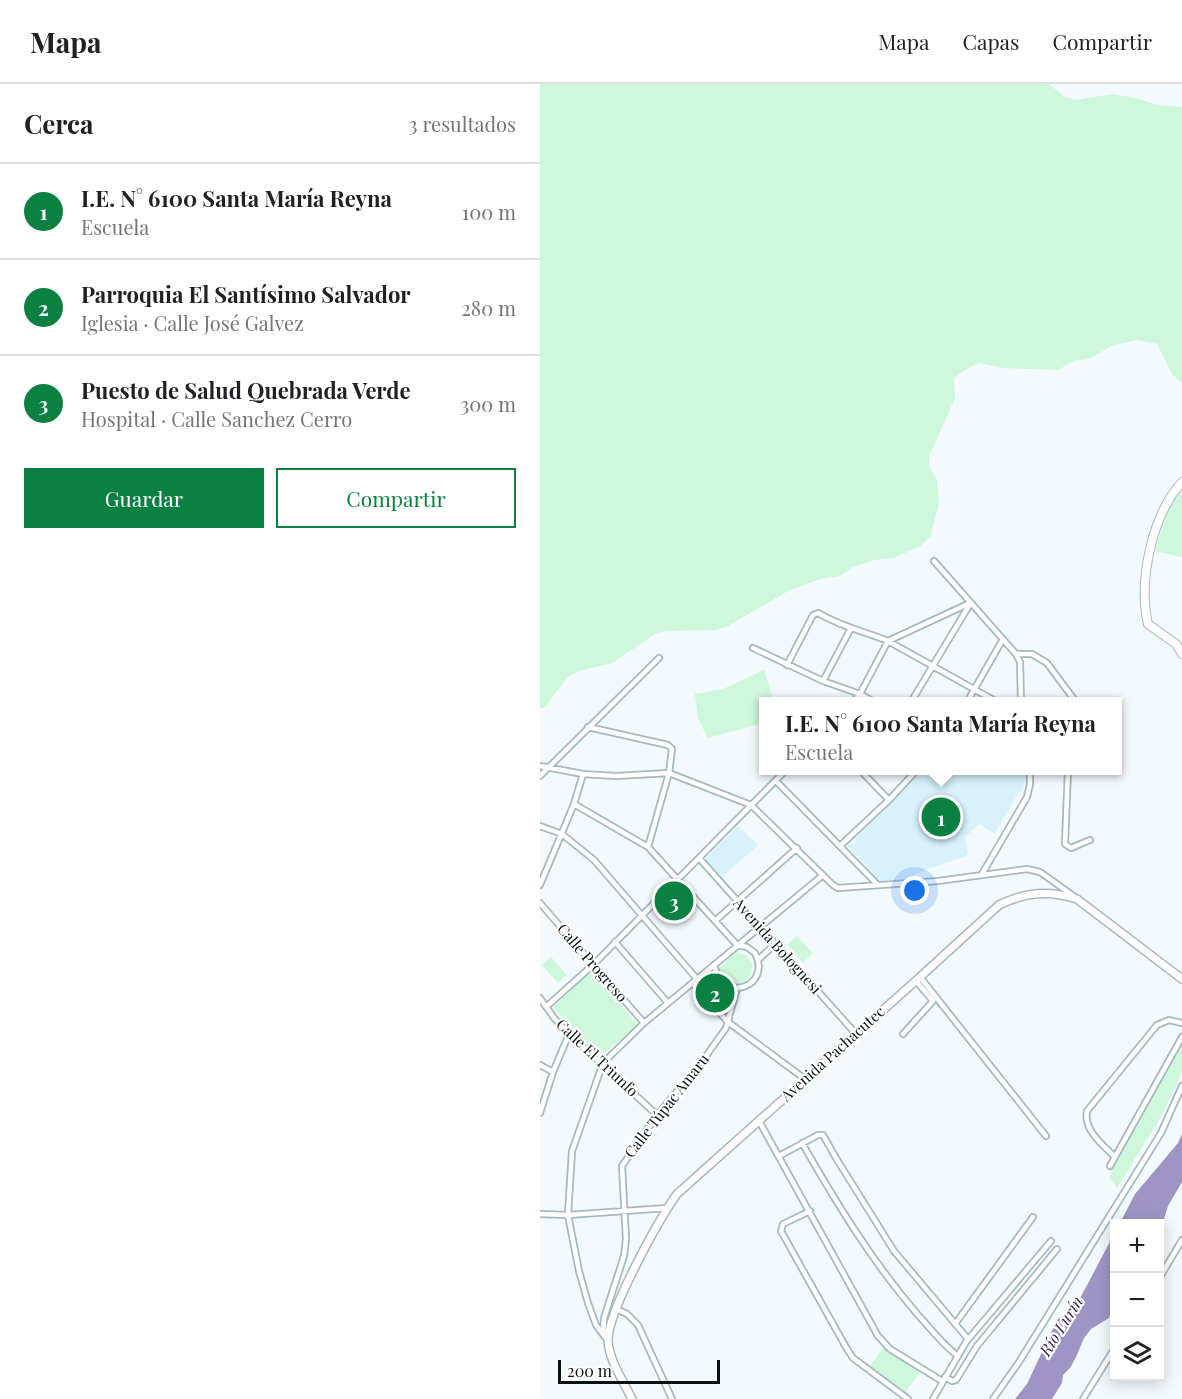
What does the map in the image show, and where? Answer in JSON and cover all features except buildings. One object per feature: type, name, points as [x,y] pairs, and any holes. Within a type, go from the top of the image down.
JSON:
[{"type":"main road","points":[[1182,482],[1171,494],[1162,510],[1153,535],[1145,598],[1148,624],[1176,644],[1182,654]]},
{"type":"main road","name":"Avenida Pachacutec","points":[[608,1341],[616,1309],[676,1194],[999,905],[1013,898],[1038,893],[1059,893],[1077,899],[1182,979]]},
{"type":"main road","points":[[608,1341],[613,1361],[632,1399]]},
{"type":"street","points":[[934,561],[1016,654],[1020,662],[1021,697]]},
{"type":"street","points":[[857,697],[888,640],[970,603]]},
{"type":"street","points":[[914,697],[970,603]]},
{"type":"street","points":[[787,665],[813,615],[818,613],[850,630],[869,633],[888,640],[988,697]]},
{"type":"street","points":[[824,681],[850,630]]},
{"type":"street","points":[[970,697],[1003,639]]},
{"type":"street","points":[[753,648],[787,665],[865,697]]},
{"type":"street","points":[[1016,654],[1032,654],[1047,663],[1072,697]]},
{"type":"street","points":[[540,776],[659,658]]},
{"type":"street","points":[[588,727],[668,745],[672,749],[669,773],[648,847]]},
{"type":"street","points":[[540,766],[583,774],[616,776],[669,773],[751,805],[838,888],[938,881],[1027,868],[1047,876],[1077,899]]},
{"type":"street","points":[[540,885],[574,804],[583,774]]},
{"type":"street","points":[[546,1007],[593,964],[782,775]]},
{"type":"street","points":[[864,775],[889,800]]},
{"type":"street","points":[[840,846],[913,775]]},
{"type":"street","points":[[982,874],[1026,797],[1030,784],[1029,775]]},
{"type":"street","points":[[1069,775],[1065,844],[1071,848],[1090,840]]},
{"type":"street","points":[[776,781],[878,885]]},
{"type":"street","points":[[574,804],[648,847],[737,945],[751,949],[759,959],[760,966],[755,979],[750,984],[736,988],[723,983],[718,977],[714,964]]},
{"type":"street","points":[[540,826],[562,834],[594,860],[728,1022],[805,1079]]},
{"type":"street","points":[[715,921],[797,848]]},
{"type":"street","name":"Avenida Bolognesi","points":[[699,858],[856,1034]]},
{"type":"street","points":[[608,1341],[596,1325],[588,1304],[568,1215],[572,1151],[603,1064],[644,1023],[823,875]]},
{"type":"street","name":"Calle Progreso","points":[[540,903],[644,1023]]},
{"type":"street","points":[[615,942],[668,1003]]},
{"type":"street","points":[[759,959],[775,944]]},
{"type":"street","points":[[903,1034],[933,1001],[918,979]]},
{"type":"street","points":[[918,979],[1046,1136]]},
{"type":"street","name":"Calle Túpac Amaru","points":[[603,1334],[609,1300],[624,1256],[626,1239],[622,1166],[657,1115],[701,1063],[728,1022],[736,988]]},
{"type":"street","name":"Calle El Triunfo","points":[[540,998],[569,1034],[657,1115]]},
{"type":"street","points":[[1115,1157],[1090,1130],[1086,1119],[1087,1112],[1158,1025],[1169,1020],[1182,1023]]},
{"type":"street","points":[[540,1113],[553,1072],[569,1034]]},
{"type":"street","points":[[1110,1166],[1182,1037]]},
{"type":"street","points":[[540,1065],[553,1072]]},
{"type":"street","points":[[993,1399],[1019,1362],[1161,1133],[1182,1086]]},
{"type":"street","points":[[759,1120],[878,1336],[890,1349],[943,1379],[956,1380],[977,1346],[1057,1249]]},
{"type":"street","points":[[779,1156],[818,1135],[823,1135],[894,1251],[968,1339]]},
{"type":"street","points":[[802,1143],[877,1264],[921,1318],[958,1356]]},
{"type":"street","points":[[540,1214],[568,1215],[667,1208]]},
{"type":"street","points":[[810,1211],[783,1224],[782,1231],[846,1350],[908,1399]]},
{"type":"street","points":[[955,1324],[1033,1217]]},
{"type":"street","points":[[1162,1273],[1182,1240]]},
{"type":"street","points":[[933,1399],[968,1339],[1051,1241]]},
{"type":"street","points":[[1177,1248],[1182,1252]]},
{"type":"street","points":[[616,1309],[627,1314],[638,1325],[672,1399]]},
{"type":"street","points":[[1083,1399],[1110,1355]]},
{"type":"shaded area","points":[[919,775],[1027,776],[1022,790],[995,834],[979,824],[965,837],[968,854],[966,856],[919,872],[911,878],[881,881],[847,845],[856,843],[855,839]]},
{"type":"shaded area","points":[[738,826],[758,845],[720,879],[704,860]]},
{"type":"green space","points":[[540,84],[1049,84],[1065,97],[1075,100],[1113,94],[1157,105],[1182,107],[1182,383],[1172,374],[1157,344],[1138,340],[1114,345],[1094,356],[1076,360],[1058,370],[1002,368],[980,363],[970,367],[954,378],[955,398],[929,457],[930,468],[937,480],[939,504],[930,537],[919,547],[893,558],[874,560],[853,567],[840,576],[820,579],[788,591],[728,626],[716,630],[657,633],[612,663],[579,671],[568,677],[545,707],[540,709]]},
{"type":"green space","points":[[1182,491],[1182,557],[1155,551],[1169,507]]},
{"type":"green space","points":[[764,670],[773,697],[759,697],[759,724],[708,738],[698,719],[695,694],[723,689]]},
{"type":"green space","points":[[797,936],[813,953],[803,963],[787,945]]},
{"type":"green space","points":[[736,952],[747,956],[753,965],[749,978],[743,982],[731,984],[721,977],[719,968]]},
{"type":"green space","points":[[551,957],[567,975],[558,983],[542,965]]},
{"type":"green space","points":[[590,969],[638,1025],[601,1056],[553,1008]]},
{"type":"green space","points":[[1182,1044],[1182,1071],[1178,1082],[1159,1120],[1117,1188],[1109,1177]]},
{"type":"green space","points":[[884,1347],[921,1371],[904,1394],[869,1367]]},
{"type":"water","points":[[1182,1134],[1182,1182],[1168,1206],[1164,1219],[1122,1219],[1135,1194],[1178,1143]]},
{"type":"water","name":"Río Lurín","points":[[1110,1242],[1109,1318],[1091,1329],[1084,1338],[1052,1399],[1015,1399],[1027,1384],[1057,1320],[1076,1306]]},
{"type":"place","name":"I.E. N° 6100 Santa María Reyna","points":[[941,817]]},
{"type":"place","name":"Puesto de Salud Quebrada Verde","points":[[674,901]]},
{"type":"place","name":"Parroquia El Santísimo Salvador","points":[[715,993]]}]
